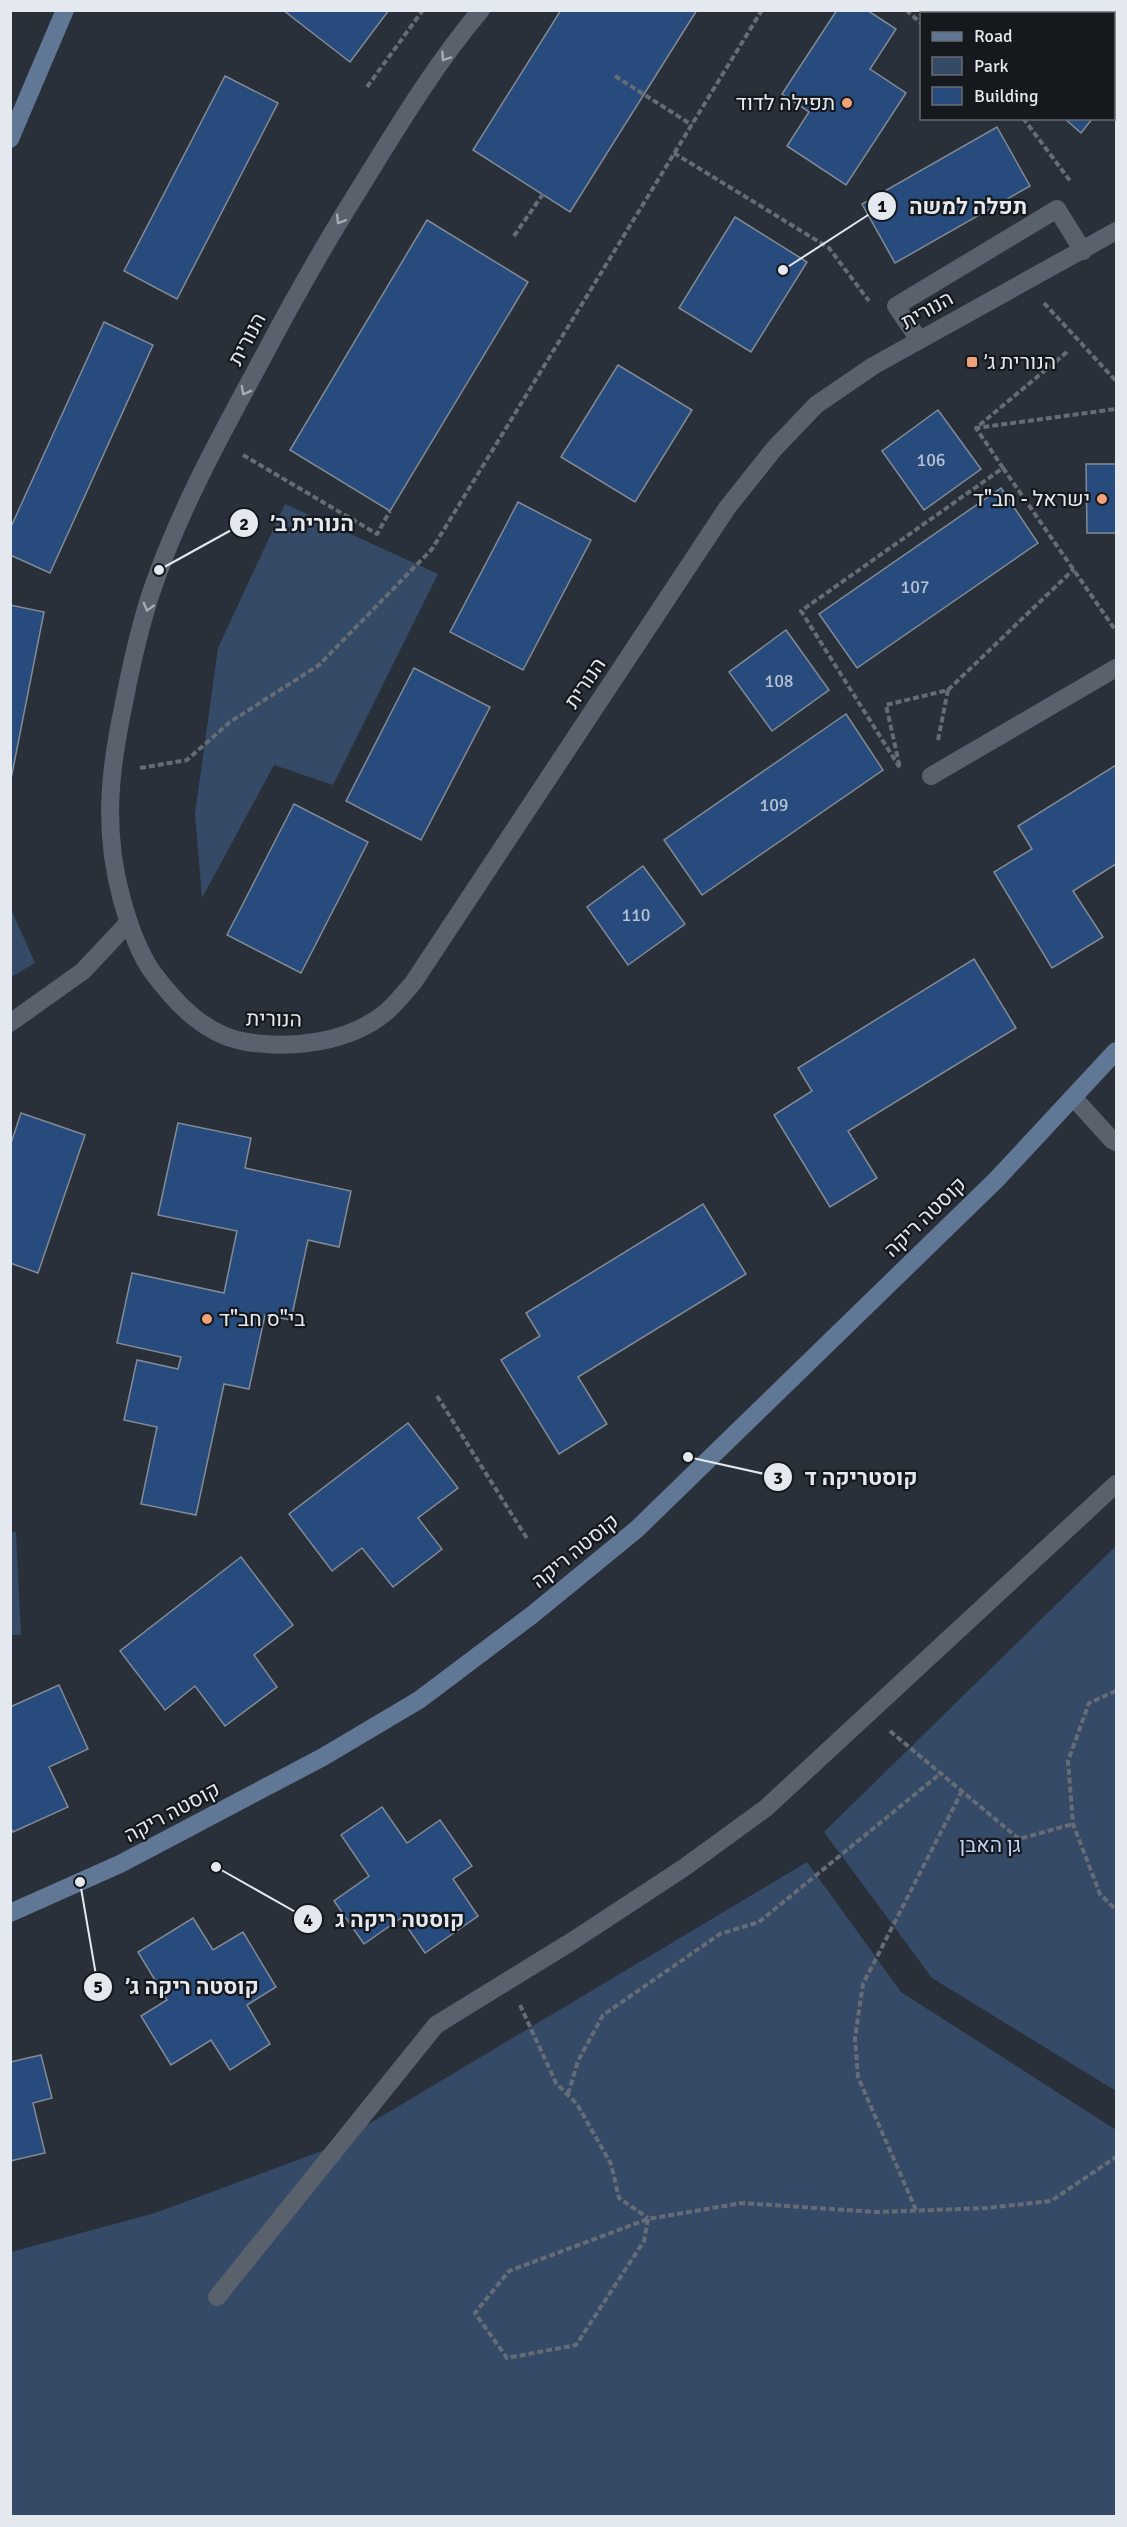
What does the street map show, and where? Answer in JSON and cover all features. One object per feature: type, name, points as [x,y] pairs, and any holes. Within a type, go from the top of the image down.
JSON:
[{"type":"street","points":[[10,139],[65,10]]},
{"type":"street","name":"הנורית","points":[[481,10],[459,36],[393,134],[310,268],[219,441],[186,510],[152,590],[129,679],[112,758],[109,819],[113,868],[141,954],[164,987],[192,1017],[229,1039],[264,1045],[304,1044],[346,1035],[384,1014],[413,983],[728,508],[774,449],[816,405],[873,366],[1116,231]]},
{"type":"street","points":[[919,340],[896,306],[1057,209],[1083,251]]},
{"type":"street","points":[[931,776],[1116,668]]},
{"type":"street","points":[[10,1023],[82,971],[129,922]]},
{"type":"street","name":"קוסטה ריקה","points":[[10,1913],[120,1864],[323,1757],[419,1700],[532,1615],[645,1521],[996,1180],[1116,1051]]},
{"type":"street","points":[[1073,1097],[1116,1142]]},
{"type":"street","points":[[217,2297],[436,2025],[685,1867],[766,1808],[1116,1484]]},
{"type":"path","points":[[367,87],[423,10]]},
{"type":"path","points":[[112,772],[187,760],[230,722],[319,665],[432,549],[762,10]]},
{"type":"path","points":[[906,10],[920,23]]},
{"type":"path","points":[[615,76],[692,125]]},
{"type":"path","points":[[1024,120],[1077,190]]},
{"type":"path","points":[[674,153],[829,248]]},
{"type":"path","points":[[514,236],[543,194]]},
{"type":"path","points":[[1025,283],[1116,381]]},
{"type":"path","points":[[976,428],[1066,352]]},
{"type":"path","points":[[976,428],[1116,409]]},
{"type":"path","points":[[976,428],[1116,631]]},
{"type":"path","points":[[219,441],[377,534],[390,511]]},
{"type":"path","points":[[1003,468],[801,611],[900,768],[886,705],[948,690],[1074,569]]},
{"type":"path","points":[[931,776],[948,690]]},
{"type":"path","points":[[437,1395],[528,1540]]},
{"type":"path","points":[[1116,1691],[1089,1703],[1068,1761],[1073,1824],[1100,1894],[1116,1910]]},
{"type":"path","points":[[869,1713],[1019,1839],[1073,1824]]},
{"type":"path","points":[[568,2094],[578,2061],[603,2015],[720,1934],[759,1922],[941,1773]]},
{"type":"path","points":[[916,2210],[858,2077],[855,2038],[863,1984],[962,1791]]},
{"type":"path","points":[[507,1982],[532,2027],[556,2083],[577,2104],[611,2164],[619,2198],[648,2218]]},
{"type":"path","points":[[648,2218],[645,2241],[576,2345],[507,2358],[475,2313],[509,2271],[648,2218],[742,2203],[876,2212],[987,2208],[1051,2201],[1116,2157]]},
{"type":"green space","points":[[285,504],[438,574],[333,785],[274,765],[202,898],[195,814],[218,648]]},
{"type":"green space","points":[[10,907],[35,963],[11,977],[10,977]]},
{"type":"green space","points":[[10,1532],[16,1532],[21,1635],[11,1635]]},
{"type":"green space","name":"גן האבן","points":[[1116,1546],[1116,2091],[932,1978],[824,1832]]},
{"type":"green space","points":[[807,1862],[901,1992],[1116,2130],[1116,2516],[11,2516],[11,2252],[155,2213],[327,2149]]},
{"type":"building","points":[[283,10],[389,10],[350,62]]},
{"type":"building","points":[[561,10],[697,10],[570,212],[473,150]]},
{"type":"building","name":"תפילה לדוד","points":[[837,10],[867,10],[896,29],[870,69],[906,93],[846,185],[787,146],[809,112],[782,94]]},
{"type":"building","points":[[1065,10],[1116,10],[1115,93],[1115,12],[1064,12]]},
{"type":"building","points":[[225,76],[278,103],[177,299],[124,271]]},
{"type":"building","points":[[1066,120],[1091,120],[1081,133]]},
{"type":"building","points":[[997,127],[1030,186],[895,263],[862,204]]},
{"type":"building","points":[[735,217],[807,262],[751,352],[679,308]]},
{"type":"building","points":[[427,220],[528,282],[390,511],[290,450]]},
{"type":"building","points":[[104,322],[153,345],[50,573],[10,555],[10,529]]},
{"type":"building","points":[[618,365],[692,410],[635,502],[561,457]]},
{"type":"building","points":[[938,410],[981,469],[924,510],[882,451]]},
{"type":"building","name":"ישראל - חב\"ד","points":[[1086,464],[1116,464],[1116,533],[1087,533]]},
{"type":"building","points":[[1001,488],[1038,543],[857,668],[819,614]]},
{"type":"building","points":[[518,502],[591,540],[523,670],[450,632]]},
{"type":"building","points":[[10,605],[44,612],[10,784]]},
{"type":"building","points":[[786,630],[829,690],[772,731],[729,672]]},
{"type":"building","points":[[414,668],[490,707],[421,840],[346,801]]},
{"type":"building","points":[[846,714],[883,770],[702,895],[664,840]]},
{"type":"building","points":[[1116,765],[1116,864],[1073,891],[1103,937],[1052,968],[994,872],[1032,849],[1018,826]]},
{"type":"building","points":[[294,804],[368,842],[301,973],[227,935]]},
{"type":"building","points":[[643,866],[685,924],[628,965],[587,907]]},
{"type":"building","points":[[974,959],[1016,1028],[848,1131],[877,1178],[830,1207],[774,1115],[812,1091],[798,1068]]},
{"type":"building","points":[[21,1113],[85,1135],[38,1273],[10,1263],[10,1146]]},
{"type":"building","points":[[178,1123],[251,1138],[245,1168],[351,1191],[339,1247],[308,1240],[291,1320],[265,1315],[249,1389],[224,1384],[196,1515],[141,1504],[157,1427],[124,1420],[137,1360],[178,1369],[181,1357],[117,1343],[132,1273],[224,1293],[237,1231],[158,1215]]},
{"type":"building","points":[[703,1204],[746,1274],[578,1377],[607,1424],[559,1454],[501,1360],[540,1336],[526,1313]]},
{"type":"building","points":[[408,1423],[458,1488],[418,1518],[442,1549],[393,1587],[362,1548],[332,1571],[289,1514]]},
{"type":"building","points":[[241,1557],[293,1625],[254,1655],[277,1687],[225,1726],[195,1686],[165,1710],[120,1651]]},
{"type":"building","points":[[59,1685],[88,1749],[49,1767],[68,1807],[13,1832],[10,1826],[10,1707]]},
{"type":"building","points":[[382,1807],[407,1843],[440,1820],[472,1866],[453,1879],[478,1916],[425,1953],[401,1918],[364,1944],[334,1901],[369,1876],[341,1835]]},
{"type":"building","points":[[193,1918],[213,1950],[243,1932],[276,1987],[247,2005],[270,2044],[230,2070],[211,2040],[171,2065],[141,2016],[167,2000],[138,1952]]},
{"type":"building","points":[[41,2055],[52,2098],[33,2103],[45,2153],[10,2161],[10,2062]]},
{"type":"place","name":"תפילה לדוד","points":[[847,103]]},
{"type":"place","name":"תפלה למשה","points":[[783,270]]},
{"type":"place","name":"הנורית ג׳","points":[[972,362]]},
{"type":"place","name":"ישראל - חב\"ד","points":[[1102,499]]},
{"type":"place","name":"הנורית ב׳","points":[[159,570]]},
{"type":"place","name":"בי\"ס חב\"ד","points":[[207,1319]]},
{"type":"place","name":"קוסטריקה ד","points":[[688,1457]]},
{"type":"place","name":"קוסטה ריקה ג","points":[[216,1867]]},
{"type":"place","name":"קוסטה ריקה ג׳","points":[[80,1882]]}]
